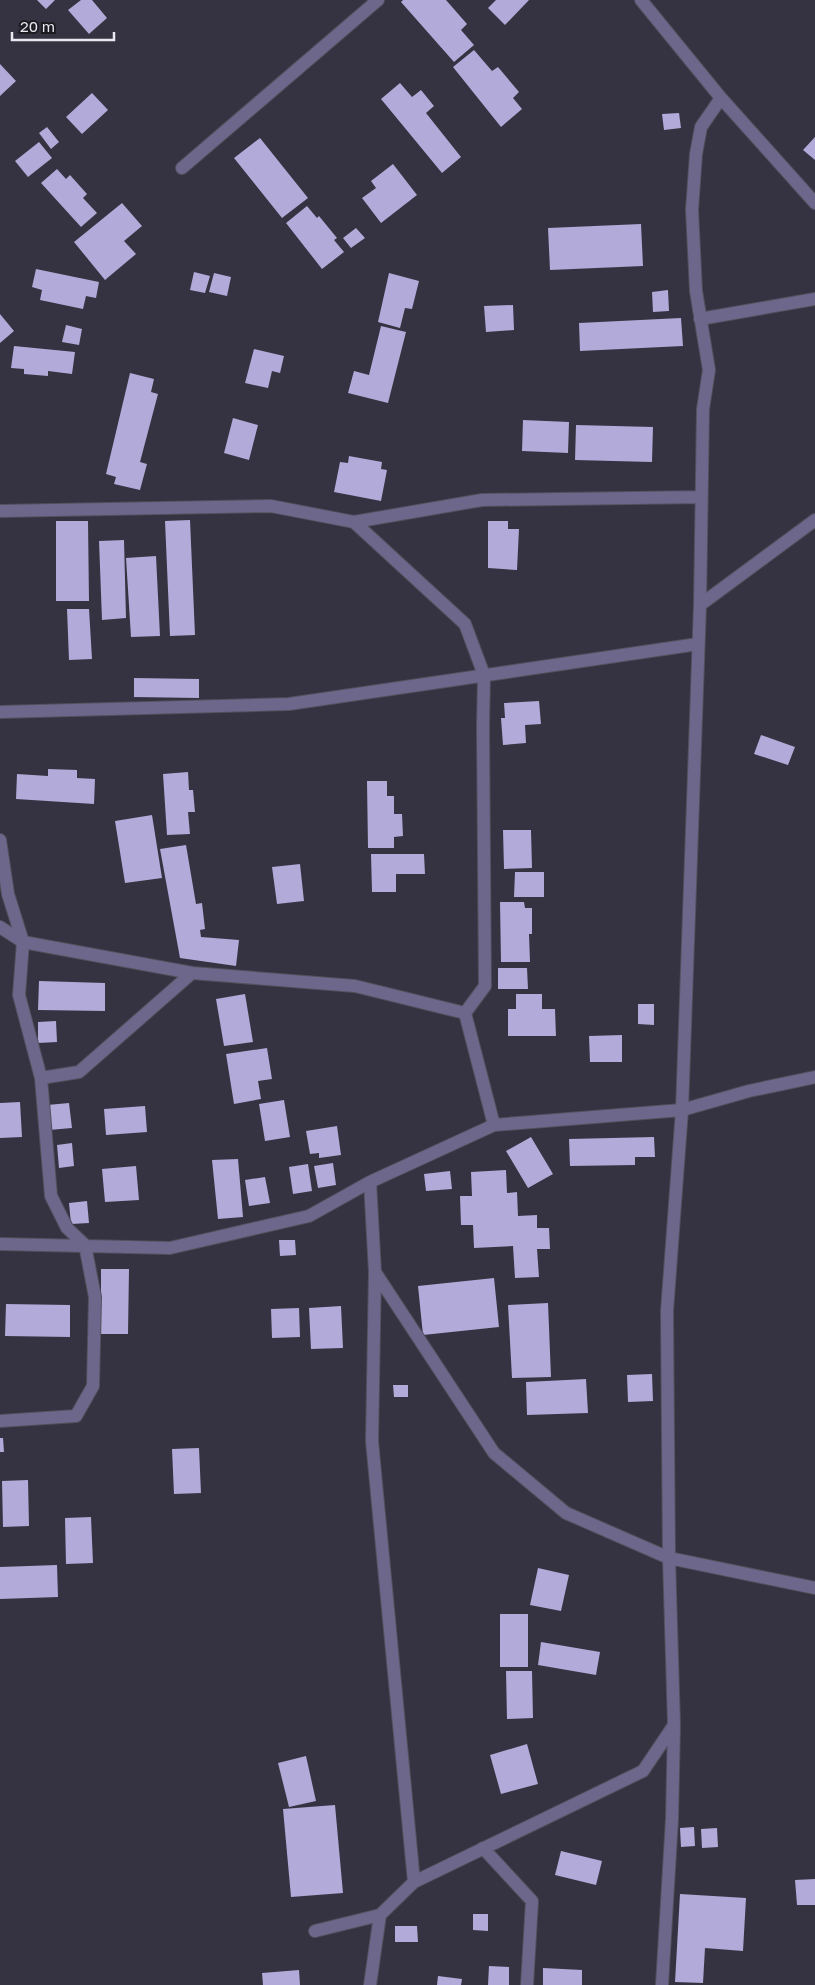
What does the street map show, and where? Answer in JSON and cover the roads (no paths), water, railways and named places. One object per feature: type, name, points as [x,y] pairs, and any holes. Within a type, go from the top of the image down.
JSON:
[{"type":"street","points":[[182,168],[378,0]]},
{"type":"street","points":[[641,0],[721,98],[815,203]]},
{"type":"street","points":[[662,1985],[672,1819],[674,1725],[669,1558],[667,1311],[682,1110],[700,605],[703,409],[709,370],[696,291],[692,210],[696,154],[701,127],[721,98]]},
{"type":"street","points":[[700,319],[815,299]]},
{"type":"street","points":[[0,511],[271,506],[354,522],[482,500],[701,497]]},
{"type":"street","points":[[700,605],[815,520]]},
{"type":"street","points":[[354,522],[465,624],[484,675],[485,986],[465,1013]]},
{"type":"street","points":[[0,712],[289,704],[698,644]]},
{"type":"street","points":[[0,840],[8,894],[23,942],[19,995],[40,1078],[51,1196],[67,1228],[84,1245],[95,1297],[93,1386],[76,1416],[0,1421]]},
{"type":"street","points":[[0,927],[23,942],[192,973],[356,986],[465,1013]]},
{"type":"street","points":[[40,1078],[79,1072],[192,973]]},
{"type":"street","points":[[465,1013],[494,1125]]},
{"type":"street","points":[[0,1244],[170,1248],[180,1246],[309,1216],[370,1182],[494,1125],[682,1110],[815,1077]]},
{"type":"street","points":[[370,1182],[375,1272],[372,1441],[414,1882]]},
{"type":"street","points":[[375,1272],[494,1452],[566,1513],[669,1558],[815,1588]]},
{"type":"street","points":[[315,1931],[380,1915],[414,1882],[643,1771],[674,1725]]},
{"type":"street","points":[[483,1848],[532,1901],[527,1985]]},
{"type":"street","points":[[370,1985],[380,1915]]}]
